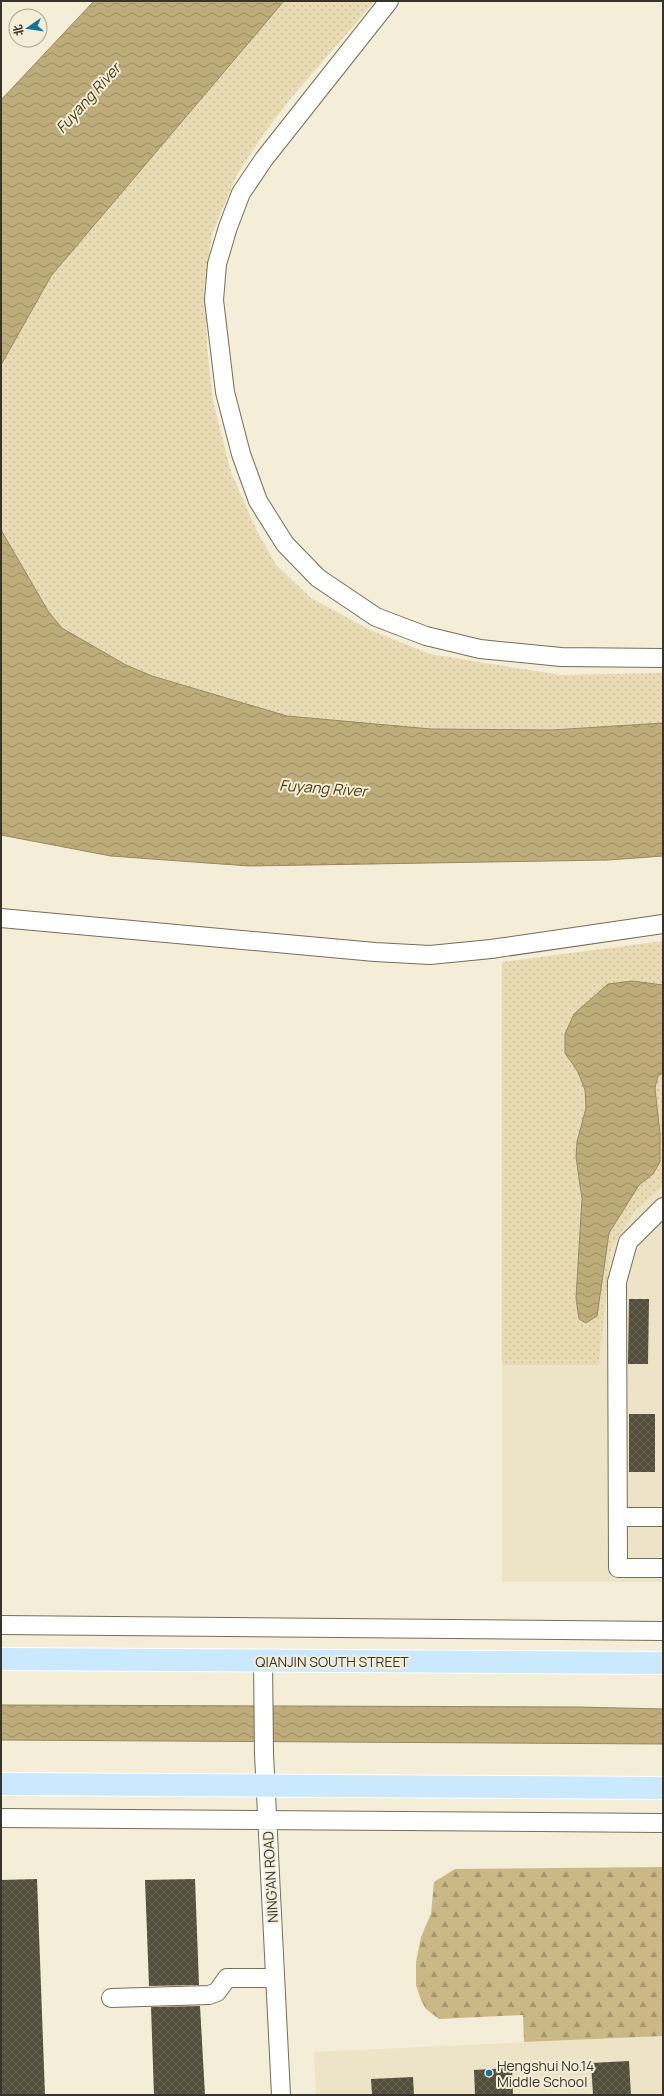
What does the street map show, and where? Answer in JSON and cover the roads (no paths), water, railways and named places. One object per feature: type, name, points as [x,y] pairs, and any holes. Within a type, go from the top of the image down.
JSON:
[{"type":"main road","name":"QIANJIN SOUTH STREET","points":[[1,1659],[663,1663]]},
{"type":"main road","points":[[1,1784],[663,1788]]},
{"type":"street","points":[[389,1],[264,159],[241,193],[228,227],[217,264],[214,300],[224,392],[240,454],[258,501],[285,544],[318,578],[376,617],[383,620],[426,636],[480,649],[561,657],[663,658]]},
{"type":"street","points":[[1,918],[375,952],[430,955],[491,949],[663,924]]},
{"type":"street","points":[[663,1207],[628,1242],[616,1282],[618,1568],[663,1568]]},
{"type":"street","points":[[618,1517],[663,1518]]},
{"type":"street","points":[[1,1625],[663,1631]]},
{"type":"street","name":"NING'AN ROAD","points":[[263,1660],[264,1754],[281,2095]]},
{"type":"street","points":[[1,1818],[663,1823]]},
{"type":"street","points":[[112,1998],[209,1995],[218,1992],[227,1978],[275,1978]]},
{"type":"water","name":"Fuyang River","points":[[94,1],[284,1],[51,276],[1,365],[1,100]]},
{"type":"water","name":"Fuyang River","points":[[1,530],[48,611],[62,628],[126,665],[152,676],[287,716],[431,729],[552,730],[663,723],[663,856],[608,860],[249,866],[111,856],[1,835]]},
{"type":"water","points":[[632,981],[663,985],[663,1073],[658,1076],[655,1088],[660,1133],[660,1162],[653,1174],[639,1185],[609,1233],[597,1316],[586,1323],[579,1319],[576,1298],[582,1199],[576,1157],[577,1142],[586,1108],[585,1090],[578,1072],[565,1053],[565,1034],[574,1014],[608,984]]},
{"type":"water","points":[[1,1705],[578,1707],[663,1709],[663,1744],[1,1740]]},
{"type":"place","name":"Hengshui No.14 Middle School","points":[[489,2073]]}]
